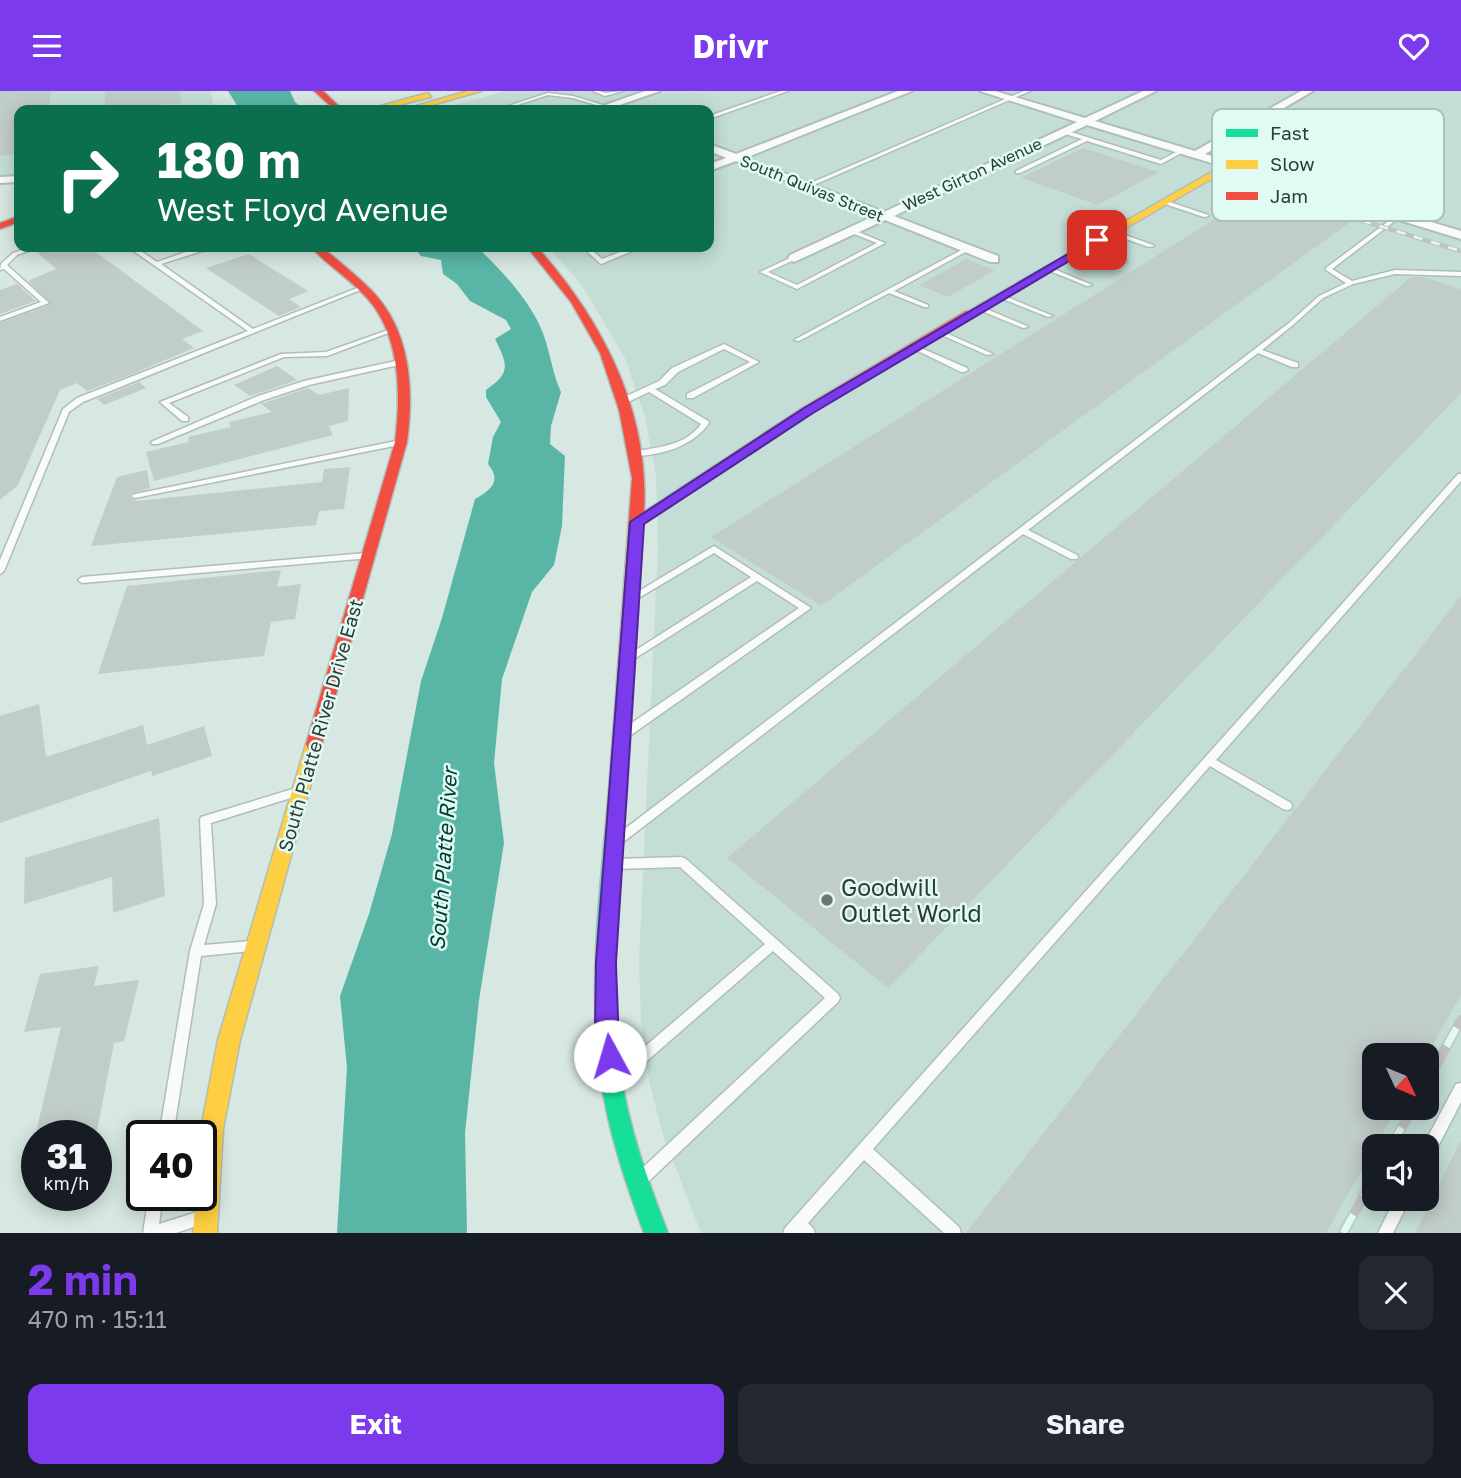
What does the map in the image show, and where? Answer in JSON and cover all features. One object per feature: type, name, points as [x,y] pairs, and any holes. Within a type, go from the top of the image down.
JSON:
[{"type":"main road","points":[[318,91],[333,105]]},
{"type":"main road","points":[[391,105],[442,91]]},
{"type":"main road","points":[[425,105],[477,91]]},
{"type":"main road","points":[[637,522],[808,410],[1047,268],[1212,175]]},
{"type":"main road","name":"South Platte River Drive East","points":[[205,1225],[212,1129],[224,1065],[401,442],[406,414],[393,330],[374,300],[322,252]]},
{"type":"main road","points":[[537,252],[563,280],[611,354],[625,400],[639,478],[606,962],[606,1030],[613,1083],[627,1151],[656,1233]]},
{"type":"street","points":[[612,104],[655,91]]},
{"type":"street","points":[[714,166],[908,91]]},
{"type":"street","points":[[985,91],[1212,160]]},
{"type":"street","name":"West Girton Avenue","points":[[794,258],[1151,91]]},
{"type":"street","points":[[1276,109],[1308,91]]},
{"type":"street","points":[[1196,155],[1212,146]]},
{"type":"street","name":"South Quivas Street","points":[[714,149],[993,259]]},
{"type":"street","points":[[1415,221],[1461,235]]},
{"type":"lane","points":[[595,91],[605,95],[612,104]]},
{"type":"lane","points":[[758,91],[765,91]]},
{"type":"lane","points":[[714,116],[786,91]]},
{"type":"lane","points":[[807,186],[1028,91]]},
{"type":"lane","points":[[514,105],[548,94],[612,104]]},
{"type":"lane","points":[[605,95],[612,104]]},
{"type":"lane","points":[[1064,132],[1161,162],[1182,151]]},
{"type":"lane","points":[[1018,172],[1087,139]]},
{"type":"lane","points":[[1164,202],[1206,216]]},
{"type":"lane","points":[[1351,283],[1328,269],[1391,221]]},
{"type":"lane","points":[[794,258],[763,272],[797,287],[882,243],[851,230]]},
{"type":"lane","points":[[1111,232],[1151,246]]},
{"type":"lane","points":[[1084,248],[1124,262]]},
{"type":"lane","points":[[797,340],[967,249]]},
{"type":"lane","points":[[0,319],[46,303],[2,267],[15,254],[21,252]]},
{"type":"lane","points":[[138,252],[252,331]]},
{"type":"lane","points":[[156,264],[191,252]]},
{"type":"lane","points":[[592,252],[601,263],[629,252]]},
{"type":"lane","points":[[1047,268],[1090,285]]},
{"type":"lane","points":[[615,842],[1256,350],[1321,297],[1351,283],[1395,272],[1461,274]]},
{"type":"lane","points":[[0,571],[66,411],[80,400],[362,288]]},
{"type":"lane","points":[[890,291],[926,306]]},
{"type":"lane","points":[[1000,296],[1050,316]]},
{"type":"lane","points":[[979,308],[1025,327]]},
{"type":"lane","points":[[185,419],[164,402],[283,355],[327,354],[393,330]]},
{"type":"lane","points":[[939,332],[989,354]]},
{"type":"lane","points":[[625,400],[662,383],[675,370],[723,346],[755,362],[690,396]]},
{"type":"lane","points":[[914,347],[964,370]]},
{"type":"lane","points":[[1256,350],[1294,365]]},
{"type":"lane","points":[[155,442],[295,387],[400,362]]},
{"type":"lane","points":[[636,454],[679,445],[701,433],[705,422],[650,389]]},
{"type":"lane","points":[[135,496],[401,442]]},
{"type":"lane","points":[[799,1230],[864,1150],[1461,476]]},
{"type":"lane","points":[[1022,530],[1074,557]]},
{"type":"lane","points":[[622,735],[806,608],[714,549],[631,599]]},
{"type":"lane","points":[[82,580],[369,556]]},
{"type":"lane","points":[[627,660],[757,577]]},
{"type":"lane","points":[[1209,761],[1287,806]]},
{"type":"lane","points":[[169,1120],[196,951],[210,904],[205,820],[302,790]]},
{"type":"lane","points":[[614,864],[682,862],[834,998],[638,1182]]},
{"type":"lane","points":[[613,1083],[773,944]]},
{"type":"lane","points":[[196,951],[257,946]]},
{"type":"lane","points":[[1437,1134],[1461,1089]]},
{"type":"lane","points":[[864,1150],[954,1232]]},
{"type":"lane","points":[[154,1211],[152,1233],[205,1225]]},
{"type":"lane","points":[[1385,1233],[1397,1211]]},
{"type":"shaded area","points":[[0,91],[211,91],[213,105],[14,105],[14,175],[0,176]]},
{"type":"shaded area","points":[[506,91],[1461,91],[1461,1233],[701,1233],[664,1138],[649,1081],[641,1025],[639,961],[658,547],[656,476],[645,417],[625,358],[581,284],[552,252],[714,252],[714,105],[454,105]]},
{"type":"water","points":[[228,91],[290,91],[299,105],[237,105]]},
{"type":"water","name":"South Platte River","points":[[417,252],[482,252],[519,293],[539,324],[561,392],[551,426],[550,444],[565,456],[562,526],[554,565],[532,592],[502,679],[494,763],[504,843],[479,1000],[465,1133],[467,1233],[337,1233],[347,1068],[340,996],[369,914],[392,834],[421,681],[442,618],[475,499],[493,485],[494,475],[488,464],[493,437],[501,422],[486,397],[486,390],[500,379],[505,368],[495,339],[511,329],[506,320],[470,301],[457,284],[443,274],[441,260],[421,256]]},
{"type":"building","points":[[0,91],[51,91],[50,105],[14,105],[14,154],[0,156]]},
{"type":"building","points":[[105,91],[180,91],[181,103],[105,105]]},
{"type":"building","points":[[1083,148],[1159,172],[1098,205],[1021,178]]},
{"type":"building","points":[[1212,221],[1352,221],[821,606],[711,537]]},
{"type":"building","points":[[37,252],[96,252],[203,331],[182,339],[194,348],[130,375],[87,391],[77,383],[60,390],[18,485],[0,500],[0,323],[51,304],[28,281],[56,269]]},
{"type":"building","points":[[249,254],[308,291],[289,299],[301,307],[279,316],[206,268]]},
{"type":"building","points":[[966,259],[995,270],[948,297],[919,285]]},
{"type":"building","points":[[1411,277],[1424,277],[1461,289],[1461,393],[888,988],[727,858]]},
{"type":"building","points":[[17,284],[36,301],[0,314],[0,290]]},
{"type":"building","points":[[277,366],[297,380],[250,396],[234,385]]},
{"type":"building","points":[[139,382],[146,388],[104,405],[97,399]]},
{"type":"building","points":[[308,388],[319,395],[349,388],[348,421],[329,426],[333,435],[154,481],[146,452],[189,442],[188,437],[231,427],[229,422],[272,412],[261,404]]},
{"type":"building","points":[[350,467],[344,509],[319,511],[316,525],[91,546],[117,477],[147,470],[150,488],[130,494],[129,497],[136,501],[322,482],[324,469]]},
{"type":"building","points":[[281,570],[277,587],[301,584],[295,619],[271,622],[264,656],[98,674],[127,586]]},
{"type":"building","points":[[1461,596],[1461,995],[1434,1043],[1362,1043],[1362,1120],[1390,1120],[1382,1134],[1362,1134],[1362,1170],[1326,1233],[966,1233]]},
{"type":"building","points":[[39,704],[46,757],[143,725],[147,745],[204,726],[212,756],[152,776],[151,771],[0,823],[0,716]]},
{"type":"building","points":[[159,818],[165,896],[113,913],[112,877],[24,904],[25,858]]},
{"type":"building","points":[[99,966],[94,986],[139,980],[124,1041],[114,1043],[99,1120],[39,1120],[61,1027],[24,1032],[40,974]]},
{"type":"building","points":[[1461,1140],[1461,1233],[1415,1233],[1426,1211],[1439,1211],[1439,1184]]},
{"type":"railway","points":[[1363,221],[1461,251]]},
{"type":"railway","points":[[1439,1060],[1461,1020]]},
{"type":"railway","points":[[1398,1134],[1406,1120]]},
{"type":"railway","points":[[1343,1233],[1362,1199]]},
{"type":"traffic: fast","points":[[618,790],[606,954],[608,1052],[615,1099],[626,1144],[656,1233]]},
{"type":"traffic: slow","points":[[425,105],[477,91]]},
{"type":"traffic: slow","points":[[389,105],[428,95]]},
{"type":"traffic: slow","points":[[970,313],[1212,175]]},
{"type":"traffic: slow","points":[[205,1233],[212,1129],[229,1040],[314,744]]},
{"type":"traffic: jam","points":[[318,91],[333,105]]},
{"type":"traffic: jam","points":[[0,226],[14,221]]},
{"type":"traffic: jam","points":[[314,744],[401,442],[405,406],[399,351],[386,317],[363,287],[322,252]]},
{"type":"traffic: jam","points":[[536,252],[576,301],[606,353],[625,410],[639,478],[618,790]]},
{"type":"traffic: jam","points":[[637,522],[808,410],[970,313]]},
{"type":"place","name":"Goodwill Outlet World","points":[[827,900]]},
{"type":"route","points":[[610,1056],[606,1030],[606,962],[637,522],[808,410],[1097,240]]}]
